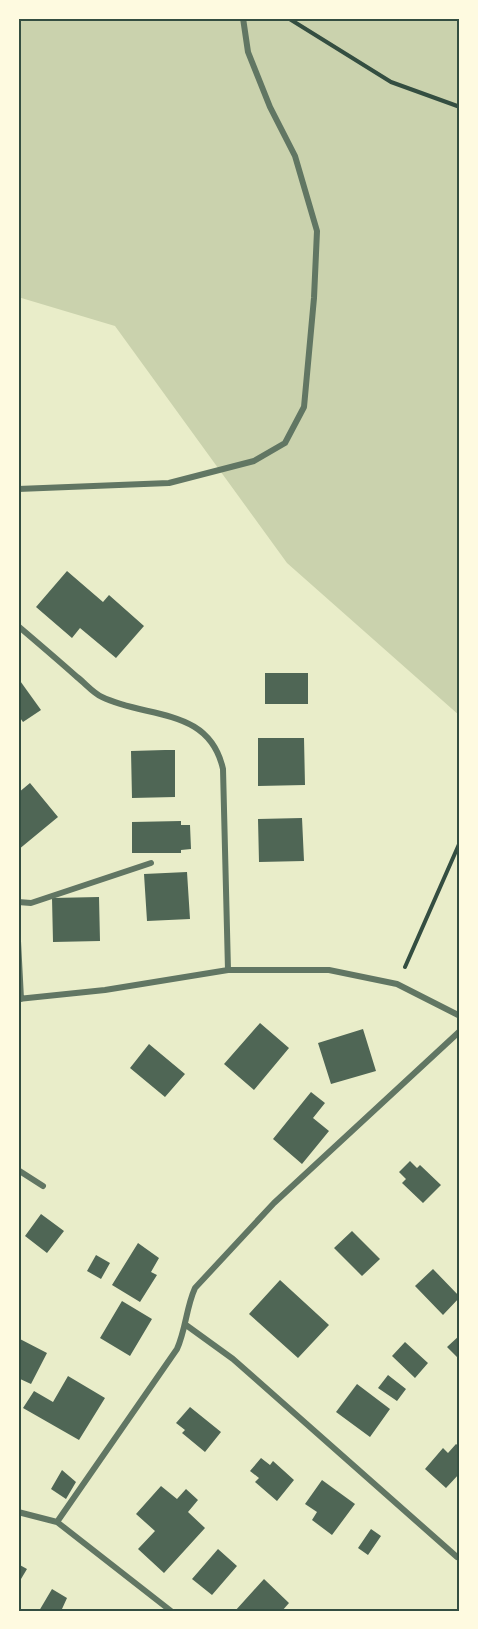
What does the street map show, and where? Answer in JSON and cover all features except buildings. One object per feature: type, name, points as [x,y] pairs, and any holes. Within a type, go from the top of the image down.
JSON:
[{"type":"street","points":[[18,489],[169,483],[254,460],[285,443],[304,407],[315,298],[317,231],[296,156],[270,107],[248,52],[243,18]]},
{"type":"street","points":[[18,626],[100,696],[125,705],[161,712],[195,726],[219,749],[223,769],[228,970]]},
{"type":"street","points":[[18,902],[31,903],[151,863]]},
{"type":"street","points":[[18,941],[19,999],[105,990],[228,970],[329,970],[397,984],[460,1016]]},
{"type":"street","points":[[57,1522],[177,1349],[186,1325],[189,1301],[202,1279],[274,1203],[460,1031]]},
{"type":"street","points":[[18,1170],[43,1186]]},
{"type":"street","points":[[186,1325],[232,1359],[457,1557]]},
{"type":"street","points":[[18,1512],[57,1522],[171,1611]]},
{"type":"path","points":[[288,18],[391,82],[460,107]]},
{"type":"path","points":[[397,984],[460,843]]},
{"type":"green space","points":[[18,18],[460,18],[460,716],[287,563],[115,326],[18,297]]}]
